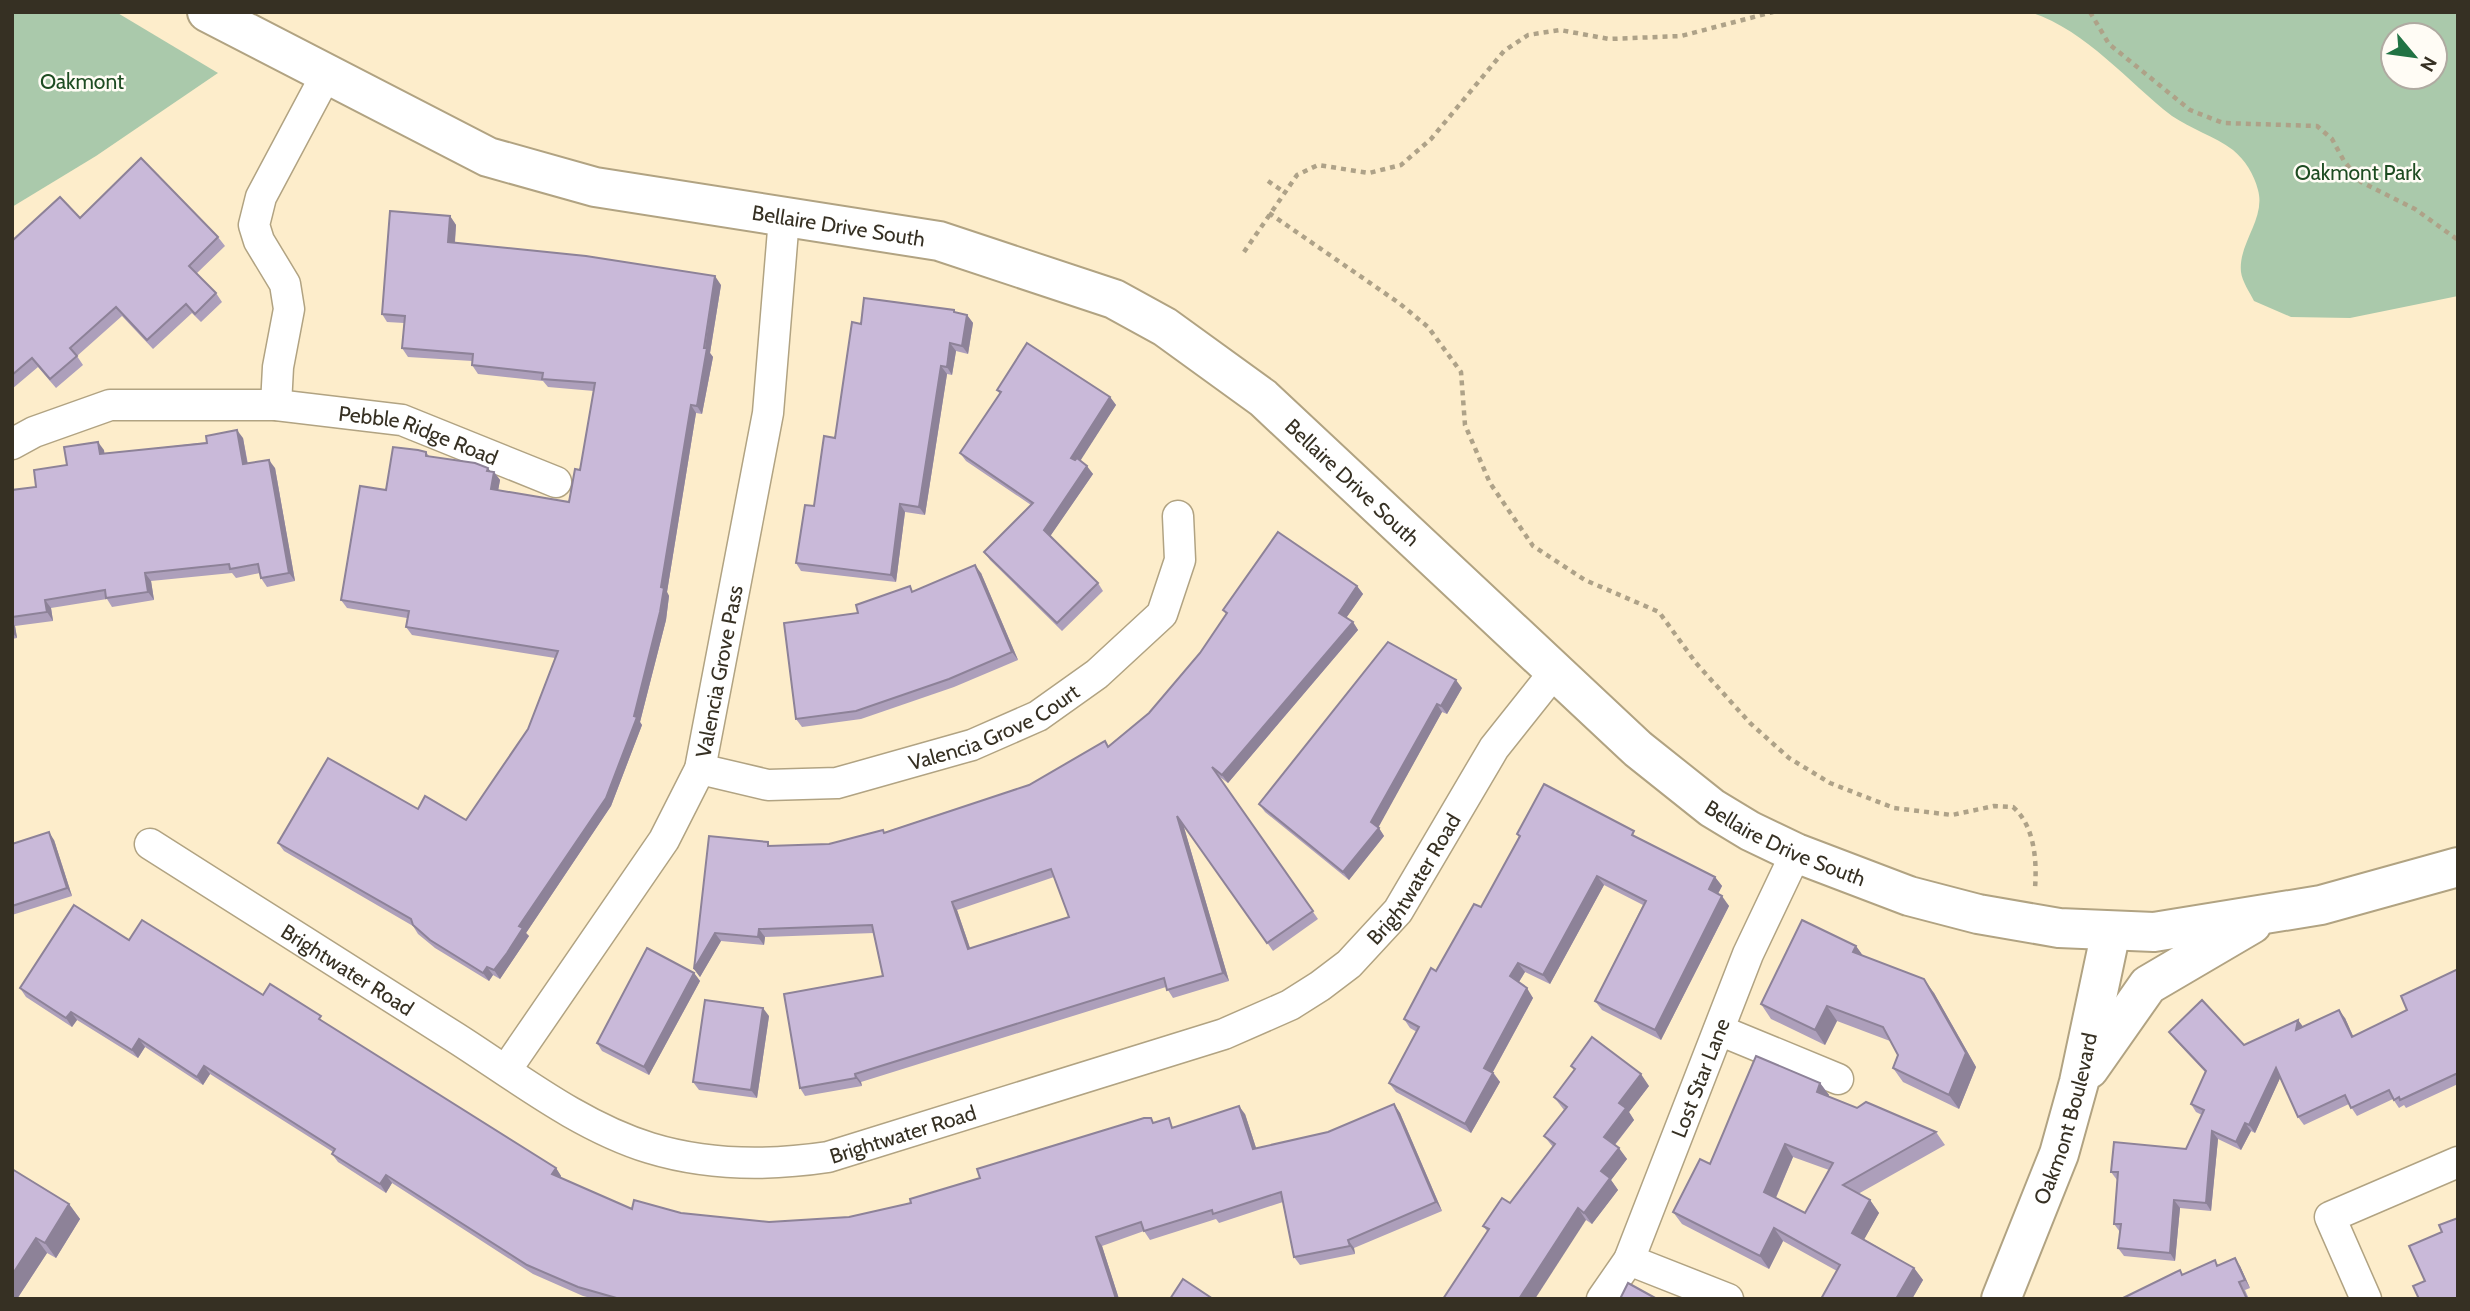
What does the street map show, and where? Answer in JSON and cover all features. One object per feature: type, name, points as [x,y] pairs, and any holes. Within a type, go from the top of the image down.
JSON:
[{"type":"street","name":"Bellaire Drive South","points":[[207,12],[488,157],[595,187],[939,241],[1114,299],[1165,327],[1263,398],[1638,749],[1712,808],[1750,831],[1796,853],[1909,896],[1978,914],[2031,923],[2110,931],[2154,932],[2321,905],[2458,867]]},
{"type":"street","points":[[276,405],[278,367],[289,309],[285,284],[260,241],[254,225],[261,197],[326,75]]},
{"type":"street","name":"Valencia Grove Pass","points":[[506,1070],[664,840],[700,769],[768,413],[784,218]]},
{"type":"street","name":"Pebble Ridge Road","points":[[12,444],[110,405],[276,405],[402,420],[556,482]]},
{"type":"street","name":"Valencia Grove Court","points":[[700,769],[768,785],[837,783],[972,744],[1038,716],[1097,674],[1162,614],[1180,560],[1178,516]]},
{"type":"street","name":"Brightwater Road","points":[[150,844],[583,1118],[649,1148],[720,1163],[793,1163],[828,1157],[1258,1021],[1290,1005],[1349,964],[1390,920],[1419,880],[1494,748],[1556,670]]},
{"type":"street","name":"Lost Star Lane","points":[[1602,1299],[1629,1260],[1748,954],[1796,853]]},
{"type":"street","points":[[2080,1082],[2148,985],[2272,913]]},
{"type":"street","name":"Oakmont Boulevard","points":[[2001,1299],[2059,1154],[2080,1082],[2110,931]]},
{"type":"street","points":[[1719,1030],[1838,1079]]},
{"type":"street","points":[[2366,1299],[2330,1217],[2458,1162]]},
{"type":"street","points":[[1629,1260],[1728,1299]]},
{"type":"path","points":[[1244,251],[1297,175],[1318,165],[1369,173],[1393,169],[1416,155],[1504,51],[1528,35],[1560,30],[1609,39],[1681,36],[1773,12]]},
{"type":"path","points":[[2090,12],[2109,44],[2190,110],[2223,123],[2318,127],[2332,139],[2344,161],[2361,182],[2415,208],[2458,240]]},
{"type":"path","points":[[1268,181],[1284,192]]},
{"type":"path","points":[[1269,213],[1399,303],[1428,327],[1461,372],[1465,425],[1476,455],[1497,495],[1533,546],[1585,580],[1659,612],[1696,663],[1751,723],[1789,758],[1830,783],[1894,808],[1952,815],[2006,805],[2018,812],[2034,848],[2036,876],[2031,923]]},
{"type":"green space","name":"Oakmont","points":[[12,12],[116,12],[218,73],[96,156],[12,207]]},
{"type":"green space","name":"Oakmont Park","points":[[2030,12],[2458,12],[2458,296],[2350,318],[2291,317],[2254,301],[2244,283],[2241,261],[2259,201],[2256,184],[2245,163],[2226,145],[2172,116],[2069,31]]},
{"type":"building","points":[[141,158],[218,237],[189,266],[216,293],[195,314],[186,304],[147,340],[116,307],[70,348],[77,356],[50,379],[32,358],[12,375],[12,241],[60,197],[80,218]]},
{"type":"building","points":[[390,211],[450,216],[448,242],[586,256],[715,276],[697,406],[691,405],[661,587],[664,588],[660,612],[634,716],[637,717],[606,798],[519,926],[523,928],[507,953],[494,970],[487,967],[483,973],[430,940],[413,925],[411,919],[278,843],[328,758],[418,809],[425,796],[466,820],[528,729],[558,651],[406,627],[409,611],[341,600],[360,486],[386,490],[393,447],[418,450],[426,452],[426,456],[475,463],[488,468],[487,471],[494,472],[491,489],[569,502],[575,469],[580,470],[595,383],[542,379],[543,373],[472,365],[473,354],[402,348],[405,316],[382,314]]},
{"type":"building","points":[[864,298],[954,310],[967,315],[962,346],[950,343],[947,367],[941,366],[919,507],[900,504],[891,575],[796,563],[805,505],[814,506],[824,436],[835,438],[852,322],[861,324]]},
{"type":"building","points":[[1027,343],[1110,397],[1071,458],[1077,458],[1087,466],[1044,530],[1098,583],[1057,623],[984,552],[1033,503],[960,453],[1001,392],[997,390]]},
{"type":"building","points":[[237,430],[243,464],[269,460],[289,573],[261,578],[258,564],[230,569],[229,564],[145,573],[148,592],[106,598],[105,590],[45,600],[47,612],[12,617],[12,490],[36,487],[34,470],[67,465],[64,447],[98,442],[100,454],[207,443],[206,436]]},
{"type":"building","points":[[1278,532],[1357,586],[1339,613],[1353,622],[1222,775],[1212,767],[1313,911],[1267,943],[1177,816],[1223,973],[1167,990],[1164,978],[855,1074],[856,1078],[800,1088],[784,994],[883,976],[872,925],[759,929],[758,937],[715,933],[694,969],[709,836],[768,842],[768,846],[829,844],[883,830],[884,833],[1029,785],[1105,741],[1108,747],[1149,713],[1200,653],[1227,613],[1223,610]],"holes":[[[1051,869],[1069,917],[968,949],[952,902]]]},
{"type":"building","points":[[975,565],[1012,652],[949,679],[856,711],[796,719],[784,623],[858,613],[856,605],[910,586],[912,592]]},
{"type":"building","points":[[1388,642],[1456,680],[1441,706],[1437,704],[1371,822],[1379,828],[1343,872],[1259,804]]},
{"type":"building","points":[[1544,784],[1634,831],[1632,835],[1715,877],[1709,889],[1722,896],[1655,1030],[1595,1001],[1646,901],[1597,876],[1543,975],[1518,963],[1510,976],[1527,988],[1484,1068],[1493,1073],[1465,1124],[1389,1083],[1419,1027],[1404,1019],[1431,968],[1436,971],[1474,904],[1481,907],[1520,836],[1517,834]]},
{"type":"building","points":[[49,832],[67,888],[12,906],[12,844]]},
{"type":"building","points":[[74,905],[129,940],[142,920],[263,995],[270,984],[321,1016],[319,1019],[556,1168],[552,1174],[632,1209],[634,1200],[681,1213],[769,1222],[849,1217],[911,1203],[910,1199],[980,1178],[977,1169],[1144,1118],[1151,1118],[1153,1123],[1169,1118],[1172,1128],[1239,1106],[1253,1149],[1328,1132],[1394,1104],[1436,1202],[1348,1240],[1350,1246],[1294,1257],[1281,1192],[1213,1214],[1212,1210],[1144,1231],[1141,1222],[1096,1237],[1116,1299],[620,1299],[578,1287],[527,1265],[386,1175],[380,1184],[332,1154],[335,1149],[204,1066],[197,1077],[139,1039],[132,1050],[71,1012],[66,1018],[20,988]]},
{"type":"building","points":[[1802,920],[1856,946],[1853,952],[1924,979],[1966,1053],[1949,1095],[1893,1068],[1898,1055],[1883,1027],[1827,1006],[1815,1030],[1761,1004]]},
{"type":"building","points":[[647,948],[694,973],[644,1067],[597,1043]]},
{"type":"building","points":[[2458,969],[2458,1073],[2400,1100],[2399,1097],[2394,1100],[2389,1090],[2351,1108],[2345,1095],[2298,1117],[2276,1068],[2249,1125],[2245,1123],[2236,1142],[2212,1131],[2206,1203],[2174,1200],[2170,1253],[2118,1248],[2121,1224],[2114,1224],[2118,1172],[2111,1172],[2114,1142],[2186,1149],[2204,1110],[2191,1104],[2206,1071],[2169,1032],[2202,1000],[2244,1045],[2298,1020],[2296,1030],[2339,1010],[2352,1037],[2407,1010],[2401,996]]},
{"type":"building","points":[[705,1000],[763,1008],[751,1090],[693,1082]]},
{"type":"building","points":[[1592,1037],[1641,1074],[1619,1103],[1626,1108],[1604,1137],[1619,1148],[1601,1171],[1610,1178],[1584,1213],[1578,1208],[1519,1299],[1443,1299],[1489,1229],[1483,1226],[1502,1198],[1510,1203],[1555,1144],[1544,1136],[1567,1107],[1554,1097],[1575,1069],[1571,1066]]},
{"type":"building","points":[[1756,1056],[1820,1083],[1817,1092],[1857,1108],[1866,1102],[1936,1132],[1843,1185],[1870,1200],[1852,1233],[1914,1268],[1896,1299],[1821,1299],[1840,1265],[1774,1228],[1760,1256],[1673,1212],[1700,1159],[1710,1164]],"holes":[[[1785,1144],[1833,1163],[1805,1213],[1764,1192]]]},
{"type":"building","points":[[12,1169],[69,1204],[45,1243],[36,1238],[12,1275]]},
{"type":"building","points":[[2458,1218],[2458,1299],[2419,1299],[2413,1286],[2425,1281],[2409,1246],[2442,1232],[2439,1225]]},
{"type":"building","points":[[2235,1258],[2245,1280],[2239,1282],[2247,1299],[2121,1299],[2180,1270],[2182,1275],[2215,1260],[2217,1266]]},
{"type":"building","points":[[1183,1279],[1213,1299],[1170,1299]]},
{"type":"building","points":[[1628,1283],[1657,1299],[1620,1299]]}]
